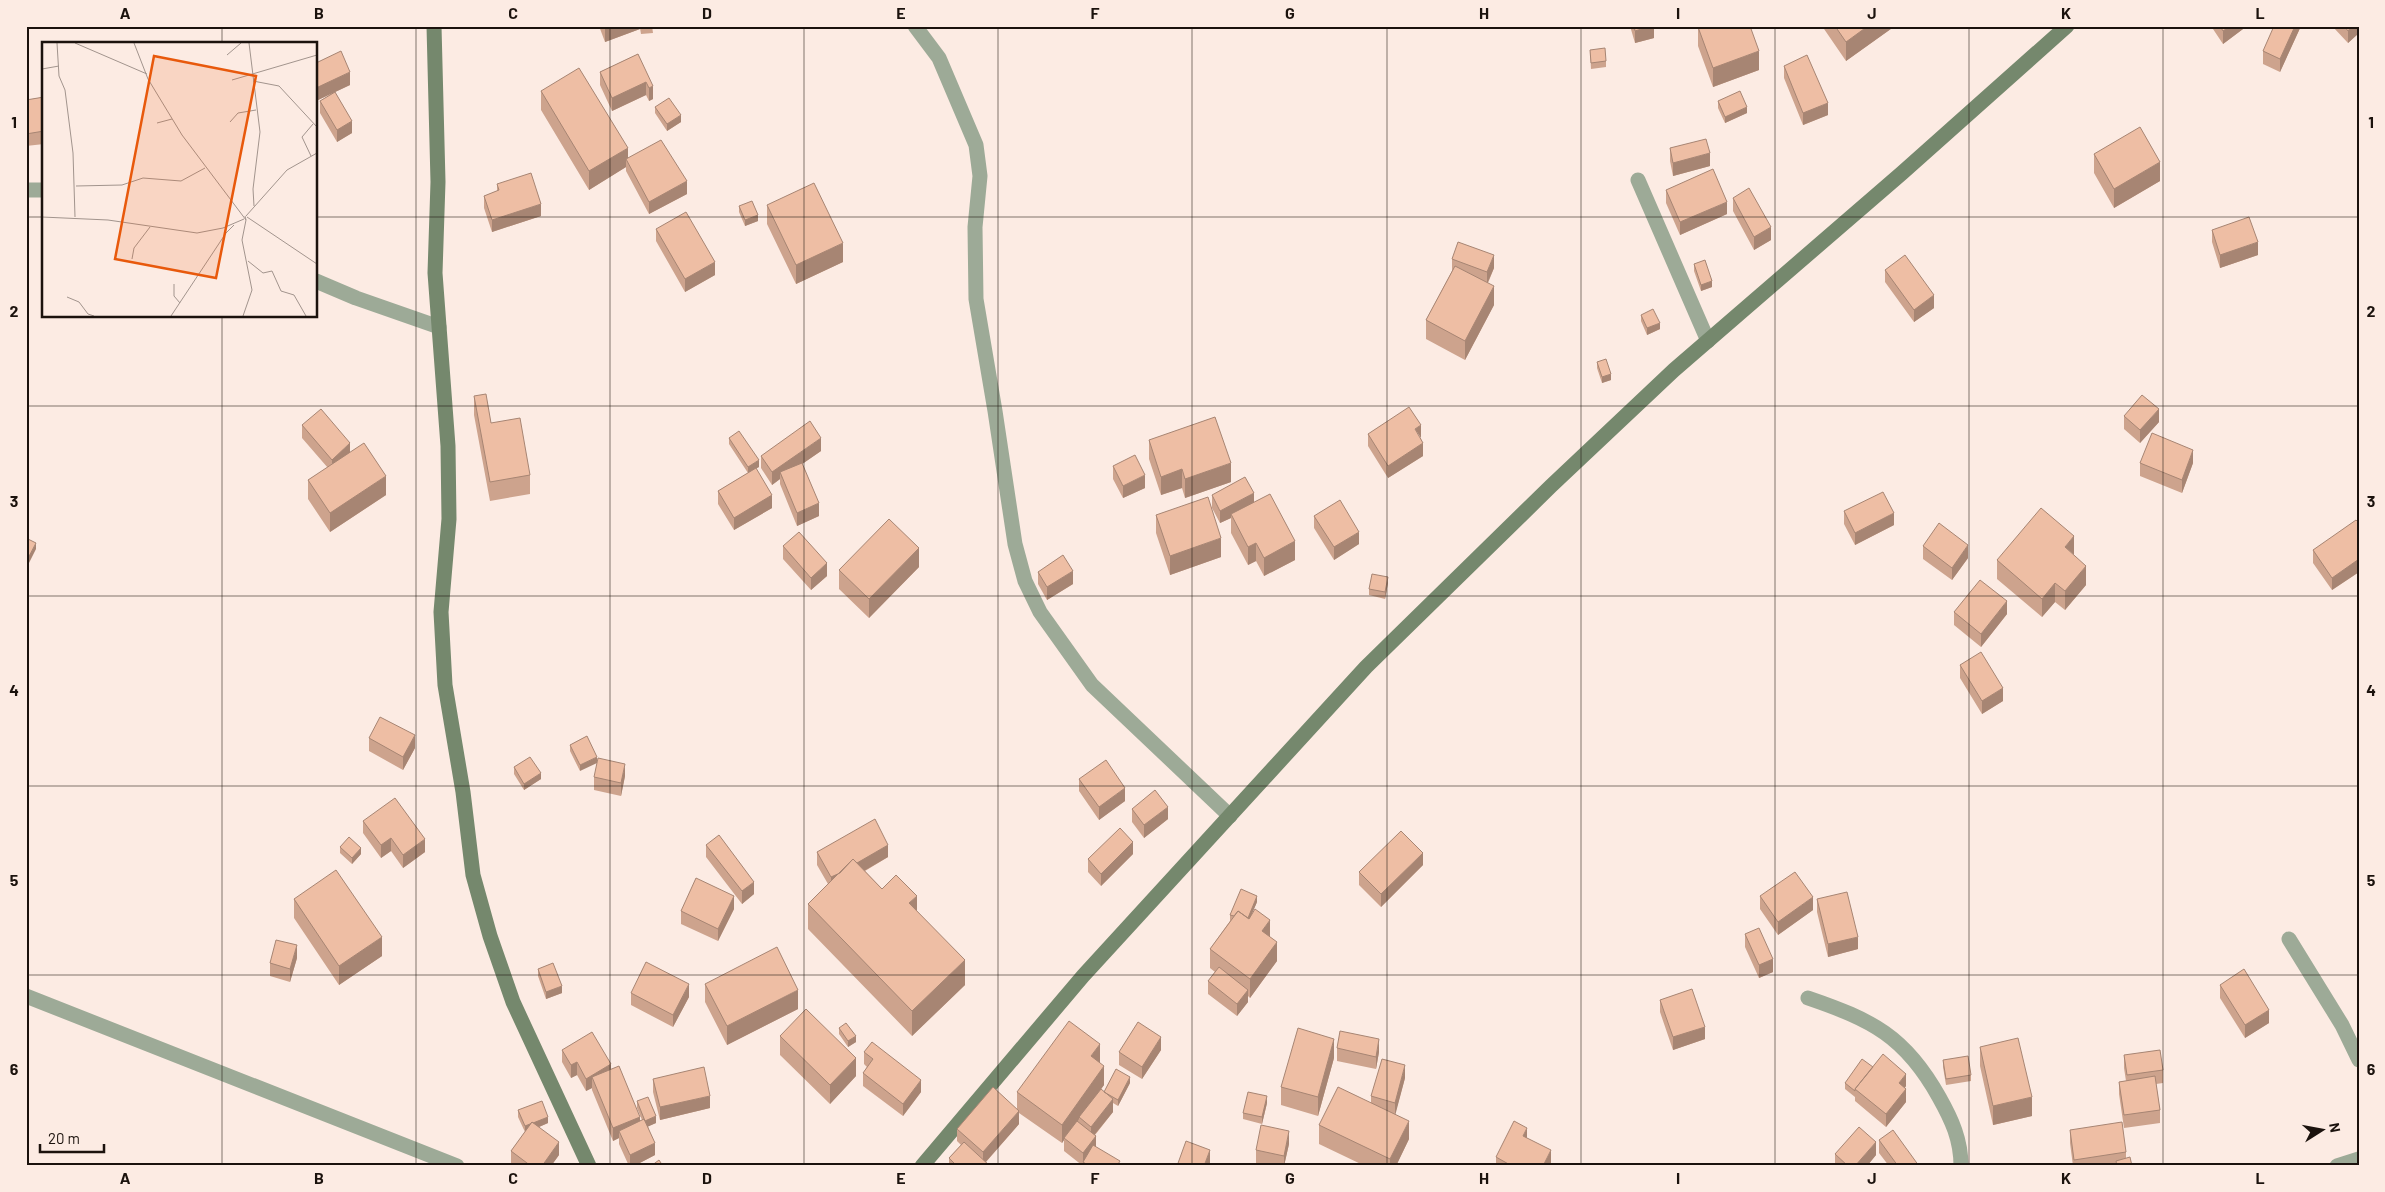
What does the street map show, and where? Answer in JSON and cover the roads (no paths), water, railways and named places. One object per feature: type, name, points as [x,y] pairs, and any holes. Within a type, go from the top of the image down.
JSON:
[{"type":"main road","points":[[434,26],[438,182],[435,273],[448,446],[449,519],[441,612],[445,686],[473,875],[513,1002],[589,1166]]},
{"type":"main road","points":[[922,1166],[1083,976],[1366,667],[1551,486],[1708,341],[1902,173],[2067,26]]},
{"type":"street","points":[[915,26],[940,58],[976,145],[980,176],[975,227],[976,299],[995,411],[1014,544],[1025,581],[1040,612],[1092,684],[1230,816]]},
{"type":"street","points":[[1638,180],[1708,341]]},
{"type":"street","points":[[318,282],[356,298],[439,328]]},
{"type":"street","points":[[2290,939],[2342,1025],[2359,1060]]},
{"type":"street","points":[[26,996],[457,1166]]},
{"type":"street","points":[[1808,998],[1849,1012],[1879,1028],[1903,1046],[1929,1079],[1953,1121],[1961,1147],[1961,1166]]},
{"type":"street","points":[[2337,1166],[2359,1158]]}]
